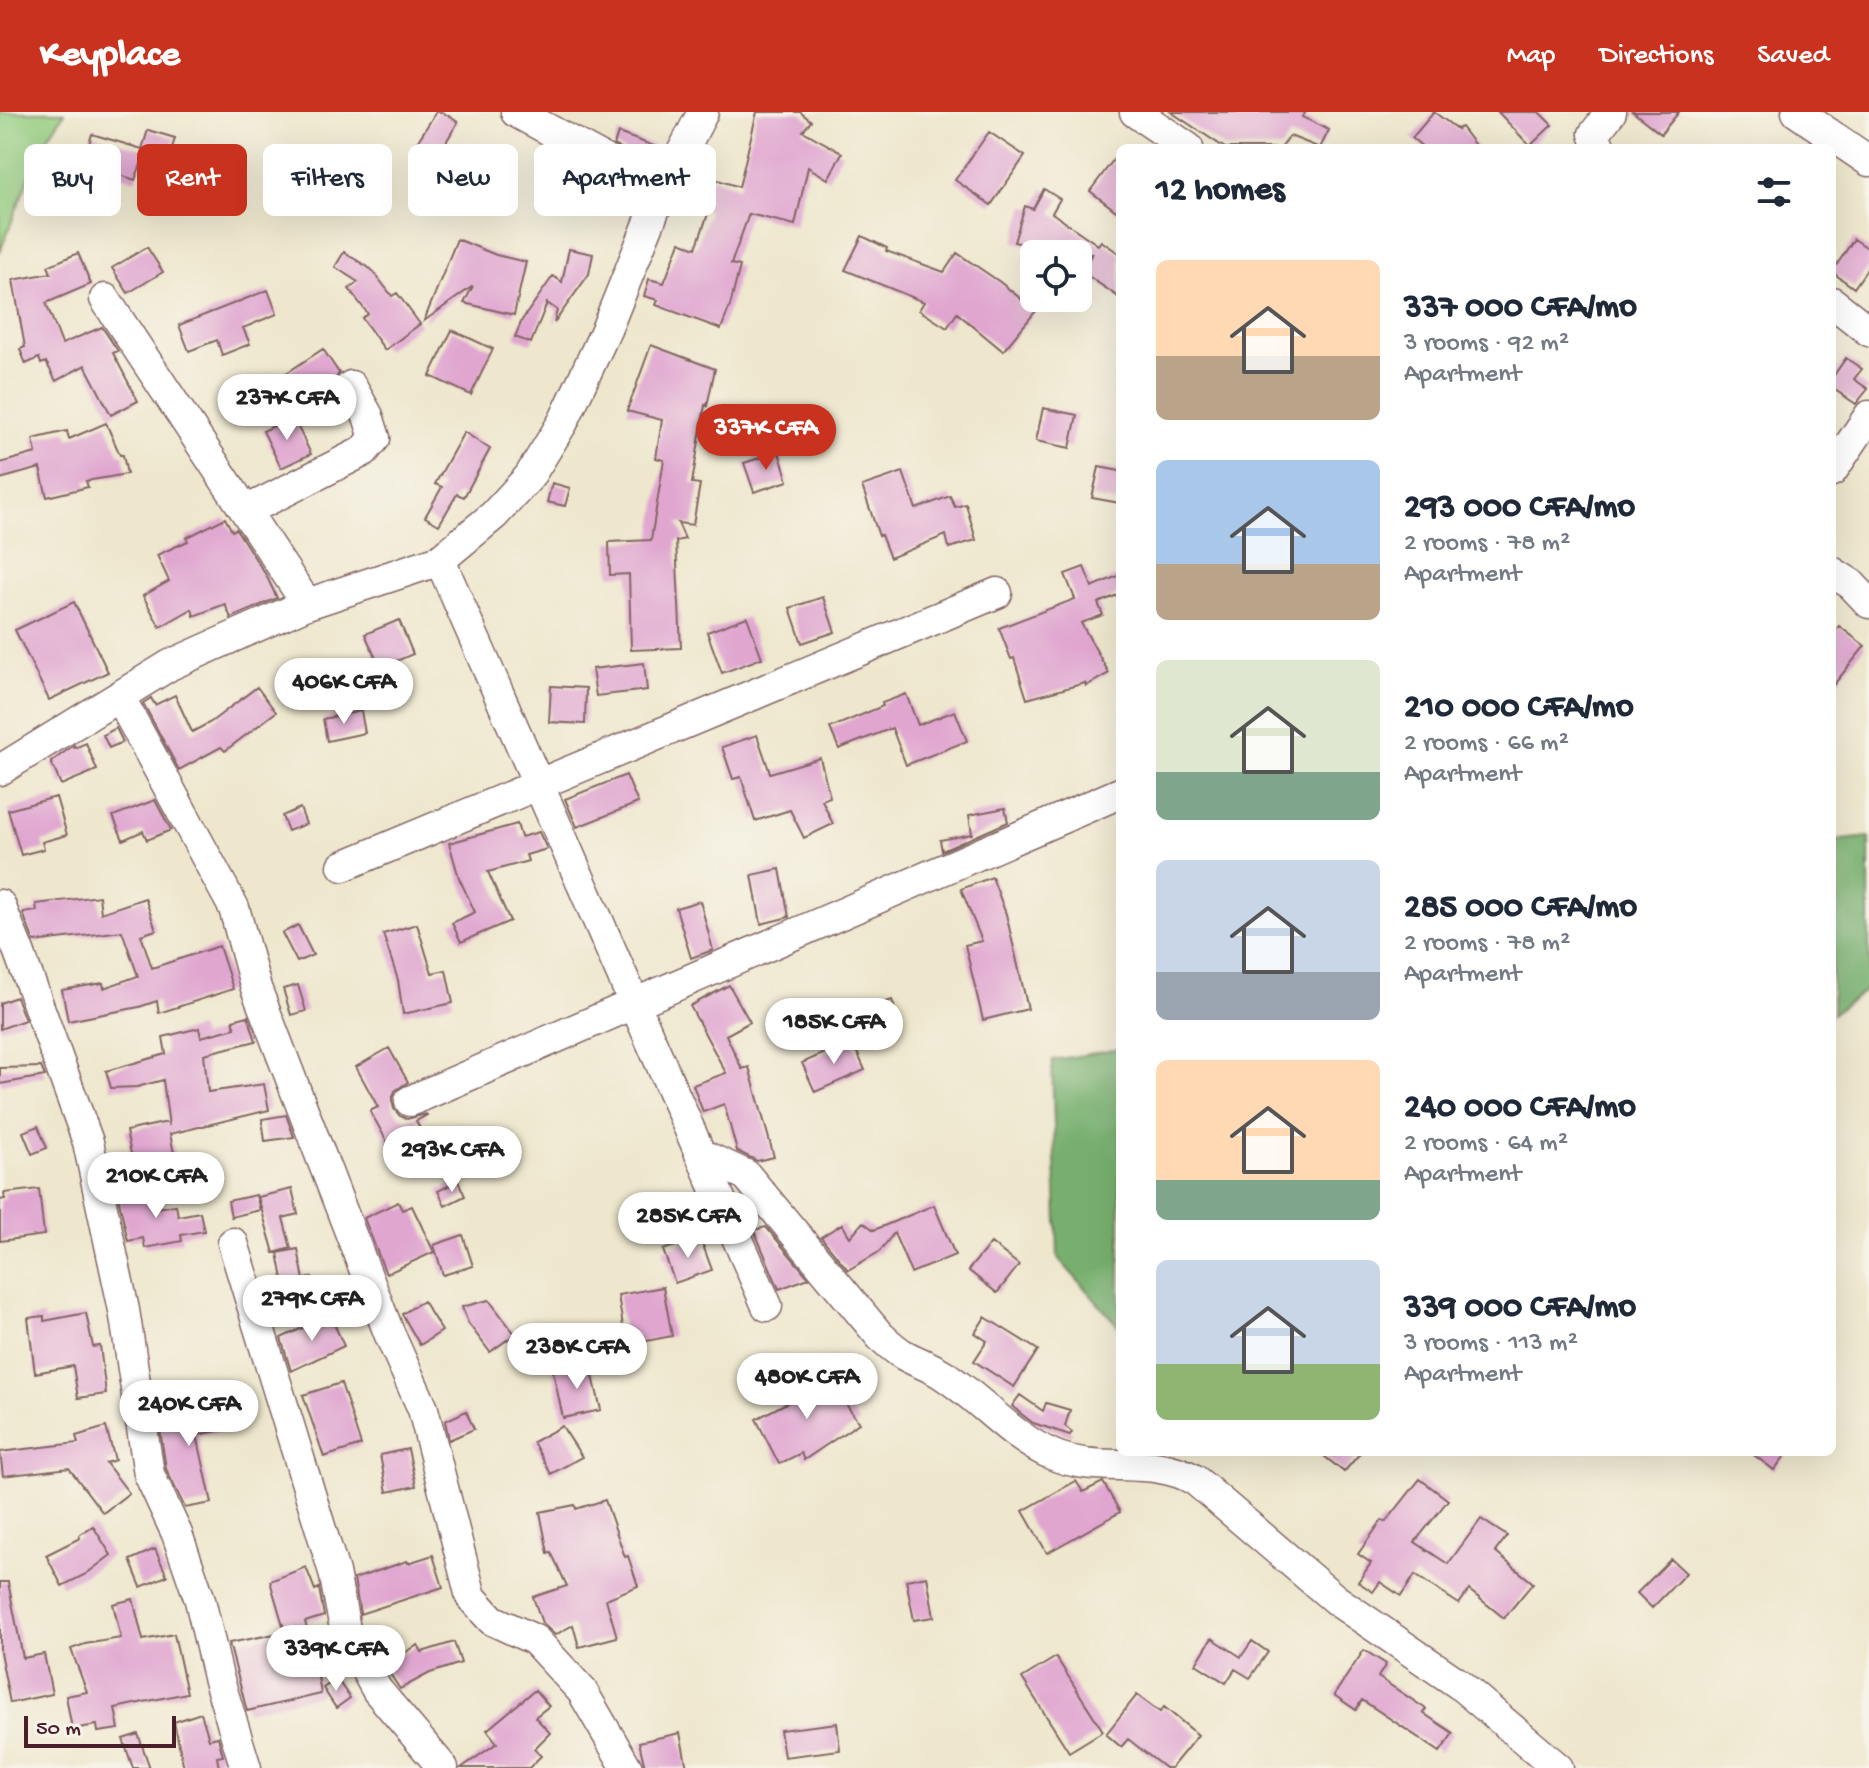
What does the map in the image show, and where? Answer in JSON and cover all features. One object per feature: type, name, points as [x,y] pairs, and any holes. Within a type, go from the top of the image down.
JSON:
[{"type":"street","points":[[516,112],[575,144]]},
{"type":"street","points":[[686,144],[703,112]]},
{"type":"street","points":[[1135,112],[1182,144]]},
{"type":"street","points":[[1598,144],[1594,134],[1611,112]]},
{"type":"street","points":[[1797,112],[1869,161]]},
{"type":"street","points":[[0,770],[170,665],[307,604],[440,560],[494,515],[529,477],[563,422],[606,330],[652,216]]},
{"type":"street","points":[[105,299],[307,604]]},
{"type":"street","points":[[1836,305],[1869,331]]},
{"type":"street","points":[[246,511],[364,451],[375,438],[368,416],[351,386]]},
{"type":"street","points":[[1836,465],[1869,416]]},
{"type":"street","points":[[440,560],[767,1306]]},
{"type":"street","points":[[1836,575],[1851,584],[1869,603]]},
{"type":"street","points":[[343,866],[997,593]]},
{"type":"street","points":[[120,698],[234,908],[256,988],[389,1333],[423,1409],[471,1597],[492,1620],[535,1640],[582,1691],[627,1768]]},
{"type":"street","points":[[410,1101],[1116,795]]},
{"type":"street","points":[[0,905],[88,1142],[124,1310],[149,1474],[177,1534],[200,1600],[218,1677],[246,1768]]},
{"type":"street","points":[[700,1154],[746,1175],[880,1336],[903,1355],[941,1373],[1027,1440],[1052,1455],[1078,1462],[1158,1466],[1195,1480],[1336,1600],[1459,1684],[1558,1768]]},
{"type":"street","points":[[233,1243],[334,1572],[346,1634],[377,1690],[443,1768]]},
{"type":"green space","points":[[0,112],[65,112],[44,144],[24,144],[24,190],[0,252]]},
{"type":"green space","points":[[1869,837],[1869,988],[1836,1011],[1836,841]]},
{"type":"green space","points":[[1116,1050],[1116,1323],[1058,1258],[1052,1060]]},
{"type":"building","points":[[436,112],[442,112],[458,122],[445,144],[416,144]]},
{"type":"building","points":[[757,112],[800,112],[811,121],[803,131],[842,153],[828,179],[808,167],[795,225],[749,214],[731,264],[740,266],[721,329],[656,305],[658,300],[644,296],[649,279],[664,283],[680,242],[696,248],[707,216],[716,216],[716,179],[739,187]]},
{"type":"building","points":[[1171,112],[1306,112],[1302,117],[1329,130],[1322,144],[1310,144],[1290,136],[1284,144],[1219,144]]},
{"type":"building","points":[[1434,112],[1457,129],[1461,127],[1474,144],[1419,144],[1412,138]]},
{"type":"building","points":[[1498,112],[1539,112],[1552,125],[1532,144],[1528,144]]},
{"type":"building","points":[[1633,112],[1679,112],[1661,134]]},
{"type":"building","points":[[148,130],[175,138],[173,144],[144,144]]},
{"type":"building","points":[[989,132],[1025,156],[991,205],[955,180]]},
{"type":"building","points":[[618,133],[648,144],[614,144]]},
{"type":"building","points":[[92,134],[137,148],[135,180],[121,175],[121,144],[89,144]]},
{"type":"building","points":[[1116,156],[1116,211],[1090,191]]},
{"type":"building","points":[[1044,189],[1060,199],[1052,213],[1091,240],[1014,242],[1025,206],[1033,209]]},
{"type":"building","points":[[862,236],[887,248],[886,251],[944,272],[957,253],[1020,298],[1020,312],[1035,312],[1003,351],[957,313],[947,328],[919,310],[924,302],[845,270]]},
{"type":"building","points":[[457,239],[496,255],[526,262],[514,315],[464,303],[473,286],[424,321]]},
{"type":"building","points":[[1854,239],[1869,249],[1869,266],[1854,288],[1836,275],[1836,266]]},
{"type":"building","points":[[1092,241],[1098,245],[1101,241],[1116,251],[1116,295],[1092,279]]},
{"type":"building","points":[[147,247],[163,272],[128,293],[112,268]]},
{"type":"building","points":[[569,249],[593,254],[589,274],[554,323],[557,310],[547,303],[531,343],[515,337],[522,320],[553,276],[562,282]]},
{"type":"building","points":[[344,252],[372,270],[392,296],[397,293],[420,324],[385,350],[362,318],[368,314],[349,289],[358,282],[335,267]]},
{"type":"building","points":[[78,253],[91,284],[46,303],[62,344],[102,327],[118,351],[113,353],[138,401],[111,415],[85,365],[56,381],[46,362],[41,364],[39,358],[26,364],[20,349],[25,347],[13,280],[51,273],[48,266]]},
{"type":"building","points":[[268,290],[277,314],[243,328],[250,344],[222,355],[217,340],[189,351],[179,325]]},
{"type":"building","points":[[452,330],[493,349],[471,395],[430,376]]},
{"type":"building","points":[[651,345],[715,369],[705,405],[692,483],[700,484],[693,525],[678,523],[685,539],[676,541],[681,648],[631,650],[629,574],[610,575],[609,542],[651,540],[664,460],[656,458],[662,420],[627,411]]},
{"type":"building","points":[[323,349],[339,373],[333,385],[334,392],[305,411],[282,376]]},
{"type":"building","points":[[1846,358],[1862,369],[1854,379],[1868,389],[1856,404],[1836,391],[1836,372]]},
{"type":"building","points":[[1043,408],[1077,415],[1070,448],[1036,441]]},
{"type":"building","points":[[293,417],[311,454],[281,468],[263,431]]},
{"type":"building","points":[[106,423],[120,455],[123,455],[127,474],[86,481],[88,487],[47,497],[40,468],[0,479],[0,463],[36,453],[33,439],[67,431],[69,439]]},
{"type":"building","points":[[464,432],[490,449],[464,497],[457,494],[439,525],[425,517],[442,487],[435,484]]},
{"type":"building","points":[[779,452],[788,481],[754,492],[744,463]]},
{"type":"building","points":[[1099,467],[1116,470],[1116,502],[1092,498]]},
{"type":"building","points":[[903,472],[916,509],[950,496],[955,507],[966,504],[976,540],[949,548],[946,535],[890,558],[862,486]]},
{"type":"building","points":[[552,483],[570,488],[565,506],[547,502]]},
{"type":"building","points":[[225,518],[232,531],[236,529],[266,575],[277,598],[231,618],[225,604],[194,616],[192,609],[160,627],[143,596],[169,581],[157,555],[188,541],[186,538]]},
{"type":"building","points":[[1084,567],[1092,587],[1116,577],[1116,596],[1098,603],[1103,615],[1081,623],[1109,673],[1086,686],[1085,683],[1027,699],[1014,658],[1011,659],[999,628],[1075,599],[1065,574]]},
{"type":"building","points":[[823,597],[835,632],[802,643],[790,608]]},
{"type":"building","points":[[74,602],[108,672],[49,700],[15,630]]},
{"type":"building","points":[[747,617],[762,658],[722,673],[707,632]]},
{"type":"building","points":[[399,620],[413,654],[380,668],[365,634]]},
{"type":"building","points":[[1839,626],[1865,646],[1836,682],[1836,630]]},
{"type":"building","points":[[644,663],[647,690],[596,696],[592,669]]},
{"type":"building","points":[[551,686],[586,688],[585,724],[549,722]]},
{"type":"building","points":[[257,687],[276,712],[225,751],[221,747],[179,770],[143,703],[151,698],[155,705],[175,695],[192,732],[211,722]]},
{"type":"building","points":[[906,694],[918,725],[955,711],[967,741],[906,765],[892,728],[839,749],[830,728]]},
{"type":"building","points":[[361,711],[365,733],[327,741],[323,719]]},
{"type":"building","points":[[116,728],[123,742],[109,748],[103,735]]},
{"type":"building","points":[[757,735],[770,773],[820,758],[830,797],[822,800],[833,824],[804,838],[790,810],[755,821],[741,777],[733,779],[722,747]]},
{"type":"building","points":[[86,743],[97,770],[61,785],[51,762],[74,745],[75,748]]},
{"type":"building","points":[[626,775],[638,803],[577,827],[565,799]]},
{"type":"building","points":[[56,797],[67,835],[42,842],[44,849],[21,855],[8,810]]},
{"type":"building","points":[[155,800],[171,830],[147,840],[143,831],[123,840],[113,816]]},
{"type":"building","points":[[300,808],[306,824],[288,831],[282,816]]},
{"type":"building","points":[[1005,808],[1008,822],[942,851],[940,840],[972,834],[969,815]]},
{"type":"building","points":[[517,824],[521,837],[539,832],[547,849],[526,855],[528,861],[488,872],[510,921],[461,942],[452,923],[475,912],[459,878],[449,843]]},
{"type":"building","points":[[780,869],[789,917],[761,924],[752,875]]},
{"type":"building","points":[[992,877],[1006,914],[1028,1009],[983,1020],[965,945],[982,941],[961,889]]},
{"type":"building","points":[[99,896],[101,913],[145,898],[156,930],[141,935],[152,968],[219,946],[233,989],[159,1013],[157,1001],[68,1021],[62,990],[103,983],[104,988],[138,976],[122,931],[34,942],[23,913],[37,911],[36,904]]},
{"type":"building","points":[[700,901],[713,950],[691,958],[676,908]]},
{"type":"building","points":[[417,924],[432,973],[446,970],[453,1003],[403,1014],[398,980],[383,934]]},
{"type":"building","points":[[298,925],[313,955],[297,962],[282,933]]},
{"type":"building","points":[[298,985],[306,1011],[291,1015],[283,989]]},
{"type":"building","points":[[729,985],[750,1022],[726,1035],[742,1069],[749,1067],[774,1157],[757,1161],[737,1151],[724,1104],[703,1112],[693,1085],[726,1073],[690,1006]]},
{"type":"building","points":[[16,997],[25,1020],[0,1029],[0,1003]]},
{"type":"building","points":[[892,1000],[901,1027],[869,1038],[859,1011]]},
{"type":"building","points":[[248,1016],[256,1041],[204,1054],[208,1092],[264,1084],[269,1110],[170,1134],[176,1163],[135,1172],[126,1131],[168,1122],[169,1126],[163,1080],[137,1087],[111,1088],[106,1071],[166,1054],[163,1037],[199,1028],[201,1037],[235,1028],[233,1020]]},
{"type":"building","points":[[852,1041],[865,1070],[815,1092],[802,1063]]},
{"type":"building","points":[[389,1048],[408,1082],[395,1091],[392,1100],[394,1109],[407,1119],[427,1115],[416,1121],[434,1153],[403,1170],[370,1111],[378,1107],[356,1067]]},
{"type":"building","points":[[41,1067],[45,1076],[0,1084],[0,1068]]},
{"type":"building","points":[[286,1115],[294,1137],[265,1141],[262,1119]]},
{"type":"building","points":[[38,1126],[47,1148],[32,1154],[23,1132]]},
{"type":"building","points":[[458,1181],[465,1196],[445,1206],[438,1191]]},
{"type":"building","points":[[39,1189],[44,1235],[0,1241],[0,1200],[5,1199],[4,1193]]},
{"type":"building","points":[[152,1189],[156,1208],[176,1205],[178,1216],[200,1212],[204,1231],[181,1235],[182,1241],[145,1248],[143,1238],[128,1241],[118,1196]]},
{"type":"building","points":[[292,1189],[298,1214],[283,1218],[291,1248],[274,1253],[258,1197]]},
{"type":"building","points":[[256,1195],[260,1210],[231,1217],[228,1201]]},
{"type":"building","points":[[398,1202],[402,1210],[412,1206],[434,1252],[386,1274],[364,1218]]},
{"type":"building","points":[[934,1205],[955,1255],[911,1273],[894,1233],[879,1252],[848,1270],[821,1237],[842,1224],[850,1237],[863,1222],[874,1230]]},
{"type":"building","points":[[766,1227],[809,1278],[779,1289],[754,1230]]},
{"type":"building","points":[[463,1235],[473,1266],[443,1275],[434,1245]]},
{"type":"building","points":[[700,1237],[712,1270],[675,1283],[663,1250]]},
{"type":"building","points":[[991,1243],[1019,1265],[997,1293],[968,1270]]},
{"type":"building","points":[[298,1249],[304,1280],[312,1277],[320,1294],[287,1300],[278,1253]]},
{"type":"building","points":[[663,1287],[672,1336],[626,1345],[618,1295]]},
{"type":"building","points":[[489,1300],[515,1334],[490,1352],[468,1323],[462,1307]]},
{"type":"building","points":[[423,1301],[442,1331],[420,1345],[402,1314]]},
{"type":"building","points":[[86,1313],[93,1347],[100,1346],[106,1394],[78,1398],[73,1366],[35,1373],[28,1318],[44,1316],[44,1321]]},
{"type":"building","points":[[330,1315],[344,1346],[291,1371],[281,1338]]},
{"type":"building","points":[[985,1317],[1038,1350],[1014,1387],[974,1361],[987,1341],[975,1333]]},
{"type":"building","points":[[590,1363],[601,1410],[563,1418],[553,1371]]},
{"type":"building","points":[[824,1372],[859,1423],[804,1460],[801,1453],[779,1464],[756,1419],[796,1398],[793,1393]]},
{"type":"building","points":[[341,1383],[361,1445],[324,1457],[303,1395]]},
{"type":"building","points":[[1020,1395],[1043,1411],[1046,1403],[1070,1410],[1065,1426],[1072,1432],[1070,1435],[1033,1423],[1020,1413],[1012,1406]]},
{"type":"building","points":[[215,1399],[227,1429],[197,1435],[212,1503],[185,1508],[166,1469],[157,1410]]},
{"type":"building","points":[[466,1411],[474,1429],[449,1440],[445,1421]]},
{"type":"building","points":[[562,1426],[582,1457],[551,1474],[533,1442]]},
{"type":"building","points":[[106,1427],[115,1460],[106,1463],[129,1493],[103,1513],[69,1468],[3,1476],[0,1452],[78,1443],[76,1436]]},
{"type":"building","points":[[408,1449],[416,1486],[387,1492],[380,1455]]},
{"type":"building","points":[[1324,1456],[1358,1456],[1344,1472]]},
{"type":"building","points":[[1755,1456],[1785,1456],[1774,1470]]},
{"type":"building","points":[[1420,1479],[1448,1500],[1415,1542],[1448,1564],[1481,1519],[1507,1536],[1495,1552],[1533,1583],[1504,1618],[1469,1590],[1459,1604],[1415,1575],[1401,1596],[1380,1582],[1373,1592],[1358,1582],[1371,1563],[1358,1554],[1382,1520],[1386,1522]]},
{"type":"building","points":[[1076,1481],[1083,1492],[1103,1482],[1120,1512],[1047,1553],[1023,1511]]},
{"type":"building","points":[[605,1500],[638,1586],[606,1599],[617,1637],[579,1647],[573,1625],[555,1635],[542,1623],[533,1597],[567,1586],[551,1552],[548,1553],[540,1512],[575,1505],[576,1509]]},
{"type":"building","points":[[93,1526],[111,1555],[86,1574],[62,1586],[46,1555],[80,1538],[79,1535]]},
{"type":"building","points":[[155,1549],[167,1576],[141,1587],[130,1560]]},
{"type":"building","points":[[433,1555],[443,1587],[360,1614],[354,1579]]},
{"type":"building","points":[[1671,1559],[1686,1573],[1652,1608],[1637,1593]]},
{"type":"building","points":[[306,1567],[315,1590],[319,1588],[324,1616],[305,1622],[321,1694],[247,1711],[229,1643],[285,1632],[270,1581]]},
{"type":"building","points":[[927,1576],[934,1617],[914,1620],[906,1580]]},
{"type":"building","points":[[0,1582],[8,1582],[23,1658],[44,1654],[52,1694],[10,1703],[0,1652]]},
{"type":"building","points":[[133,1599],[143,1640],[174,1634],[187,1693],[115,1708],[119,1729],[98,1732],[97,1725],[72,1729],[66,1696],[87,1692],[71,1649],[121,1638],[113,1604]]},
{"type":"building","points":[[1212,1638],[1241,1657],[1252,1641],[1268,1652],[1250,1678],[1235,1669],[1226,1683],[1196,1664]]},
{"type":"building","points":[[454,1642],[461,1663],[430,1673],[400,1689],[384,1665],[418,1645],[422,1652]]},
{"type":"building","points":[[1364,1650],[1386,1664],[1378,1677],[1426,1709],[1423,1713],[1453,1733],[1440,1752],[1362,1700],[1356,1710],[1334,1695]]},
{"type":"building","points":[[1056,1657],[1103,1731],[1069,1752],[1022,1678]]},
{"type":"building","points":[[337,1679],[350,1698],[336,1708],[323,1688]]},
{"type":"building","points":[[535,1690],[549,1706],[535,1717],[550,1733],[534,1749],[541,1756],[529,1768],[461,1768],[497,1743],[487,1730]]},
{"type":"building","points":[[1137,1695],[1160,1712],[1164,1707],[1198,1735],[1171,1768],[1165,1768],[1128,1739],[1121,1747],[1106,1734]]},
{"type":"building","points":[[201,1713],[209,1739],[218,1737],[223,1756],[217,1757],[219,1768],[184,1768],[174,1722]]},
{"type":"building","points":[[837,1723],[840,1750],[784,1757],[780,1730]]},
{"type":"building","points":[[680,1733],[687,1768],[645,1768],[639,1742]]},
{"type":"building","points":[[138,1734],[150,1768],[133,1768],[123,1739]]}]
